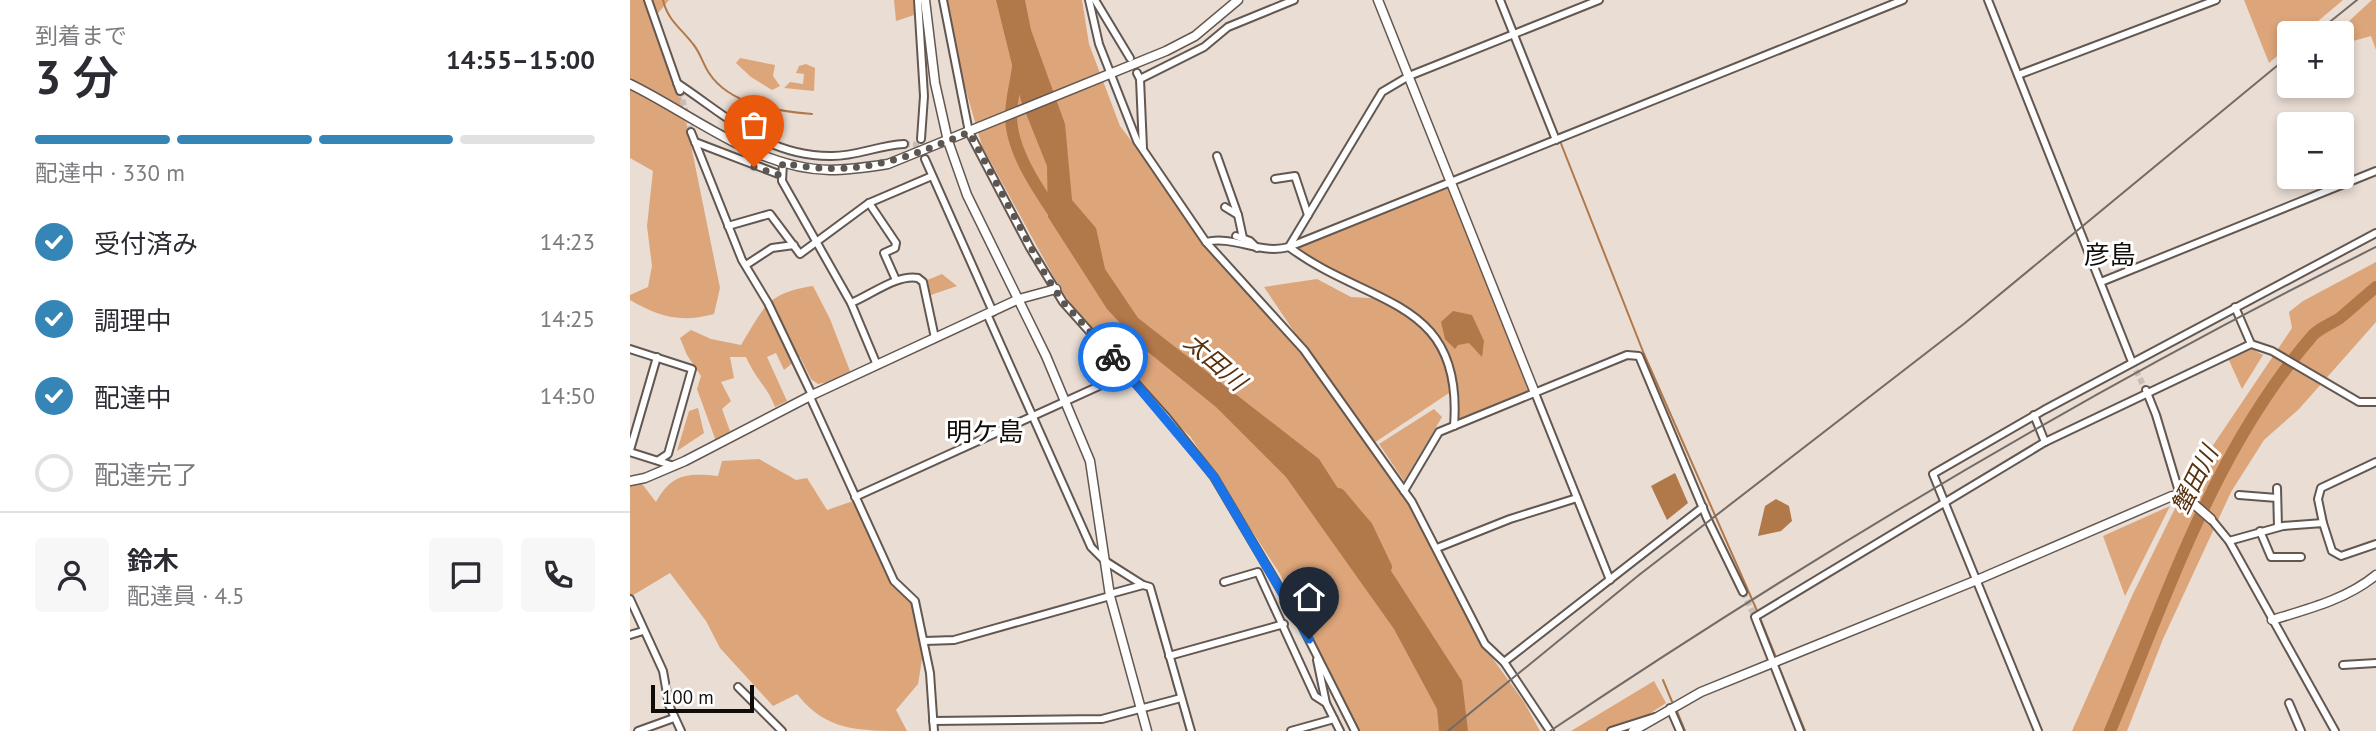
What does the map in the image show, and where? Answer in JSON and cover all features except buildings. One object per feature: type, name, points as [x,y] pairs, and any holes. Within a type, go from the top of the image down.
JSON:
[{"type":"street","points":[[648,0],[678,87],[729,122],[766,143],[796,154],[832,156],[877,146],[904,144]]},
{"type":"street","points":[[918,0],[924,96],[921,139]]},
{"type":"street","points":[[925,0],[934,83],[948,141],[967,195],[1019,299],[1090,461],[1110,595],[1147,731]]},
{"type":"street","points":[[943,0],[969,132],[1030,248],[1056,289],[1214,477],[1317,655],[1355,731]]},
{"type":"street","points":[[1089,0],[1099,44],[1113,74],[1128,122],[1143,150],[1206,242],[1304,350],[1404,491],[1437,548],[1485,644],[1503,662],[1550,731]]},
{"type":"street","points":[[1098,0],[1103,14],[1130,58]]},
{"type":"street","points":[[630,84],[746,147],[783,163],[828,170],[858,169],[888,164],[1113,74],[1195,36],[1238,0]]},
{"type":"street","points":[[1143,150],[1139,76],[1204,47],[1228,27],[1294,0]]},
{"type":"street","points":[[1378,0],[1610,580]]},
{"type":"street","points":[[1500,0],[1558,139]]},
{"type":"street","points":[[1289,247],[1382,92],[1409,76],[1599,0]]},
{"type":"street","points":[[1206,242],[1215,240],[1278,250],[1289,247],[1903,0]]},
{"type":"street","points":[[1988,0],[2132,362]]},
{"type":"street","points":[[2018,75],[2216,0]]},
{"type":"street","points":[[691,132],[727,226],[768,303],[894,581],[915,601],[925,641],[934,731]]},
{"type":"street","points":[[695,142],[780,175],[851,303],[877,365]]},
{"type":"street","points":[[1217,156],[1238,215],[1239,237],[1257,248]]},
{"type":"street","points":[[925,159],[1033,417],[1091,547],[1105,561],[1150,587],[1191,731]]},
{"type":"street","points":[[780,175],[783,163]]},
{"type":"street","points":[[2101,282],[2376,171]]},
{"type":"street","points":[[727,226],[770,214],[800,254],[869,203],[932,176]]},
{"type":"street","points":[[1275,179],[1295,176],[1308,215]]},
{"type":"street","points":[[869,203],[896,243],[895,248],[884,253],[896,280]]},
{"type":"street","points":[[1226,206],[1238,215]]},
{"type":"street","points":[[2038,731],[1933,474],[2034,415],[2376,233]]},
{"type":"street","points":[[746,265],[772,248],[794,245]]},
{"type":"street","points":[[1289,247],[1312,265],[1389,299],[1427,329],[1451,363],[1456,397],[1454,426]]},
{"type":"street","points":[[851,303],[896,280],[911,276],[923,282],[935,338]]},
{"type":"street","points":[[630,481],[674,466],[811,396],[1019,299],[1056,289]]},
{"type":"street","points":[[2235,307],[2251,344]]},
{"type":"street","points":[[1800,731],[1772,663],[1759,614],[1945,499],[2045,442],[2146,390],[2251,344],[2272,351],[2359,402],[2376,402]]},
{"type":"street","points":[[630,349],[692,369],[668,454],[659,460]]},
{"type":"street","points":[[1404,491],[1440,432],[1627,355],[1639,356],[1703,507],[1743,592]]},
{"type":"street","points":[[657,357],[630,451],[674,466]]},
{"type":"street","points":[[855,497],[1119,377]]},
{"type":"street","points":[[2146,390],[2184,497],[2211,519],[2229,541],[2335,731]]},
{"type":"street","points":[[2034,415],[2045,442]]},
{"type":"street","points":[[2376,462],[2321,488],[2318,499],[2322,523],[2332,551],[2342,556],[2376,544]]},
{"type":"street","points":[[2277,488],[2278,527]]},
{"type":"street","points":[[2239,495],[2277,498]]},
{"type":"street","points":[[1633,731],[1670,708],[1772,663],[1977,580],[2172,496],[2184,497]]},
{"type":"street","points":[[1437,548],[1510,519],[1577,498]]},
{"type":"street","points":[[1503,662],[1703,507]]},
{"type":"street","points":[[2229,541],[2278,527],[2322,523]]},
{"type":"street","points":[[2260,531],[2271,557],[2301,557]]},
{"type":"street","points":[[1224,582],[1258,572],[1315,696],[1326,703]]},
{"type":"street","points":[[2272,620],[2321,605],[2365,584],[2376,575]]},
{"type":"street","points":[[925,641],[954,640],[1143,585]]},
{"type":"street","points":[[630,599],[663,671],[674,718],[681,731]]},
{"type":"street","points":[[1169,656],[1284,624]]},
{"type":"street","points":[[630,635],[643,631]]},
{"type":"street","points":[[1317,655],[1326,703],[1340,731]]},
{"type":"street","points":[[2343,665],[2376,663]]},
{"type":"street","points":[[738,687],[782,731]]},
{"type":"street","points":[[933,721],[1102,719],[1181,698]]},
{"type":"street","points":[[2290,703],[2301,731]]},
{"type":"street","points":[[1670,708],[1680,731]]},
{"type":"street","points":[[1611,731],[1655,717]]},
{"type":"street","points":[[638,731],[674,718]]},
{"type":"street","points":[[1291,731],[1334,719]]},
{"type":"shaded area","points":[[630,0],[669,0],[653,19],[680,91],[720,288],[714,314],[702,317],[671,317],[651,311],[630,300],[630,295],[648,287],[652,266],[647,226],[653,171],[630,158]]},
{"type":"shaded area","points":[[894,0],[914,0],[914,15],[896,21]]},
{"type":"shaded area","points":[[944,0],[1082,0],[1089,44],[1120,126],[1178,203],[1345,407],[1264,287],[1317,279],[1351,297],[1387,299],[1293,248],[1448,186],[1531,390],[1457,425],[1452,391],[1371,445],[1422,520],[1478,638],[1524,702],[1540,731],[1357,731],[1280,574],[1190,436],[1113,371],[1056,281],[982,146],[951,39]]},
{"type":"shaded area","points":[[996,0],[1025,0],[1031,30],[1065,124],[1072,200],[1096,228],[1105,269],[1138,318],[1319,459],[1462,681],[1468,731],[1439,731],[1437,709],[1394,629],[1286,477],[1216,407],[1143,348],[1107,309],[1048,217],[1047,166],[1021,101]]},
{"type":"shaded area","points":[[2244,0],[2343,0],[2318,21],[2277,21],[2277,56],[2269,63]]},
{"type":"shaded area","points":[[2372,0],[2376,0],[2376,50],[2371,36],[2354,41],[2354,21],[2349,21]]},
{"type":"shaded area","points":[[740,58],[775,65],[773,76],[780,86],[772,90],[751,77],[736,63]]},
{"type":"shaded area","points":[[806,64],[815,68],[814,91],[784,88],[790,82],[803,84],[804,74],[796,73],[799,66]]},
{"type":"shaded area","points":[[2376,262],[2376,322],[2299,409],[2264,440],[2231,492],[2163,639],[2127,731],[2072,731],[2132,596],[2187,484],[2292,328],[2289,312],[2303,301]]},
{"type":"shaded area","points":[[942,274],[957,286],[928,296],[925,281]]},
{"type":"shaded area","points":[[813,286],[830,319],[850,371],[839,380],[818,384],[811,379],[800,357],[784,370],[776,353],[767,357],[787,401],[775,407],[746,357],[730,357],[734,378],[721,382],[731,401],[722,409],[730,431],[717,444],[697,389],[701,376],[680,338],[691,330],[711,339],[741,345],[768,304],[786,293]]},
{"type":"shaded area","points":[[1453,311],[1472,315],[1484,341],[1482,357],[1469,343],[1458,345],[1455,349],[1445,339],[1441,322]]},
{"type":"shaded area","points":[[2252,349],[2263,355],[2242,389],[2228,358]]},
{"type":"shaded area","points":[[698,408],[704,433],[677,451],[689,411]]},
{"type":"shaded area","points":[[1434,409],[1442,417],[1404,481],[1379,444]]},
{"type":"shaded area","points":[[759,459],[796,480],[807,478],[827,510],[856,500],[885,573],[912,601],[925,641],[918,684],[896,710],[907,731],[858,729],[832,722],[808,706],[797,694],[773,706],[720,648],[706,621],[670,573],[630,597],[630,480],[639,480],[656,502],[668,485],[682,477],[718,476],[722,461]]},
{"type":"shaded area","points":[[1675,473],[1688,503],[1667,520],[1651,486]]},
{"type":"shaded area","points":[[1776,499],[1789,506],[1792,521],[1781,531],[1758,536],[1765,506]]},
{"type":"shaded area","points":[[2170,506],[2125,596],[2103,536]]},
{"type":"shaded area","points":[[1654,681],[1666,703],[1623,731],[1571,731]]},
{"type":"waterway","points":[[663,0],[672,19],[695,47],[718,84],[741,99],[755,104],[812,114]]},
{"type":"waterway","points":[[1504,0],[1558,136]]},
{"type":"waterway","name":"太田川","points":[[1018,67],[1011,116],[1015,142],[1026,168],[1056,216]]},
{"type":"waterway","points":[[1560,141],[1644,354],[1758,613]]},
{"type":"waterway","name":"蟹田川","points":[[2110,731],[2196,524],[2248,426],[2278,379],[2313,335],[2340,318],[2376,287]]},
{"type":"waterway","points":[[993,319],[1035,413]]},
{"type":"waterway","points":[[1037,418],[1048,444]]},
{"type":"waterway","points":[[1050,448],[1082,519]]},
{"type":"waterway","name":"太田川","points":[[1339,494],[1367,527],[1386,567]]},
{"type":"waterway","points":[[1083,522],[1097,549]]},
{"type":"waterway","points":[[1110,559],[1143,581]]},
{"type":"waterway","points":[[1147,590],[1177,696]]},
{"type":"waterway","points":[[1760,618],[1775,655]]},
{"type":"waterway","points":[[1779,667],[1805,731]]},
{"type":"waterway","points":[[1663,680],[1673,704]]},
{"type":"waterway","points":[[1179,702],[1187,731]]},
{"type":"waterway","points":[[1676,709],[1685,731]]},
{"type":"tunnel","points":[[680,91],[691,132]]},
{"type":"tunnel","points":[[904,144],[922,145]]},
{"type":"tunnel","points":[[2132,362],[2145,389]]},
{"type":"tunnel","points":[[1743,592],[1755,617]]},
{"type":"railway","points":[[2331,21],[2357,0]]},
{"type":"railway","points":[[1448,731],[1639,575],[1965,323],[2277,66]]},
{"type":"railway","points":[[1550,731],[1751,600],[1955,476],[2163,358],[2376,247]]},
{"type":"way so far","points":[[754,167],[780,175],[783,163],[828,170],[858,169],[888,164],[969,132],[1045,274],[1063,302],[1113,357]]},
{"type":"district","name":"彦島","points":[[2110,255]]},
{"type":"district","name":"明ケ島","points":[[985,432]]},
{"type":"route","points":[[1113,357],[1214,477],[1309,639]]}]
